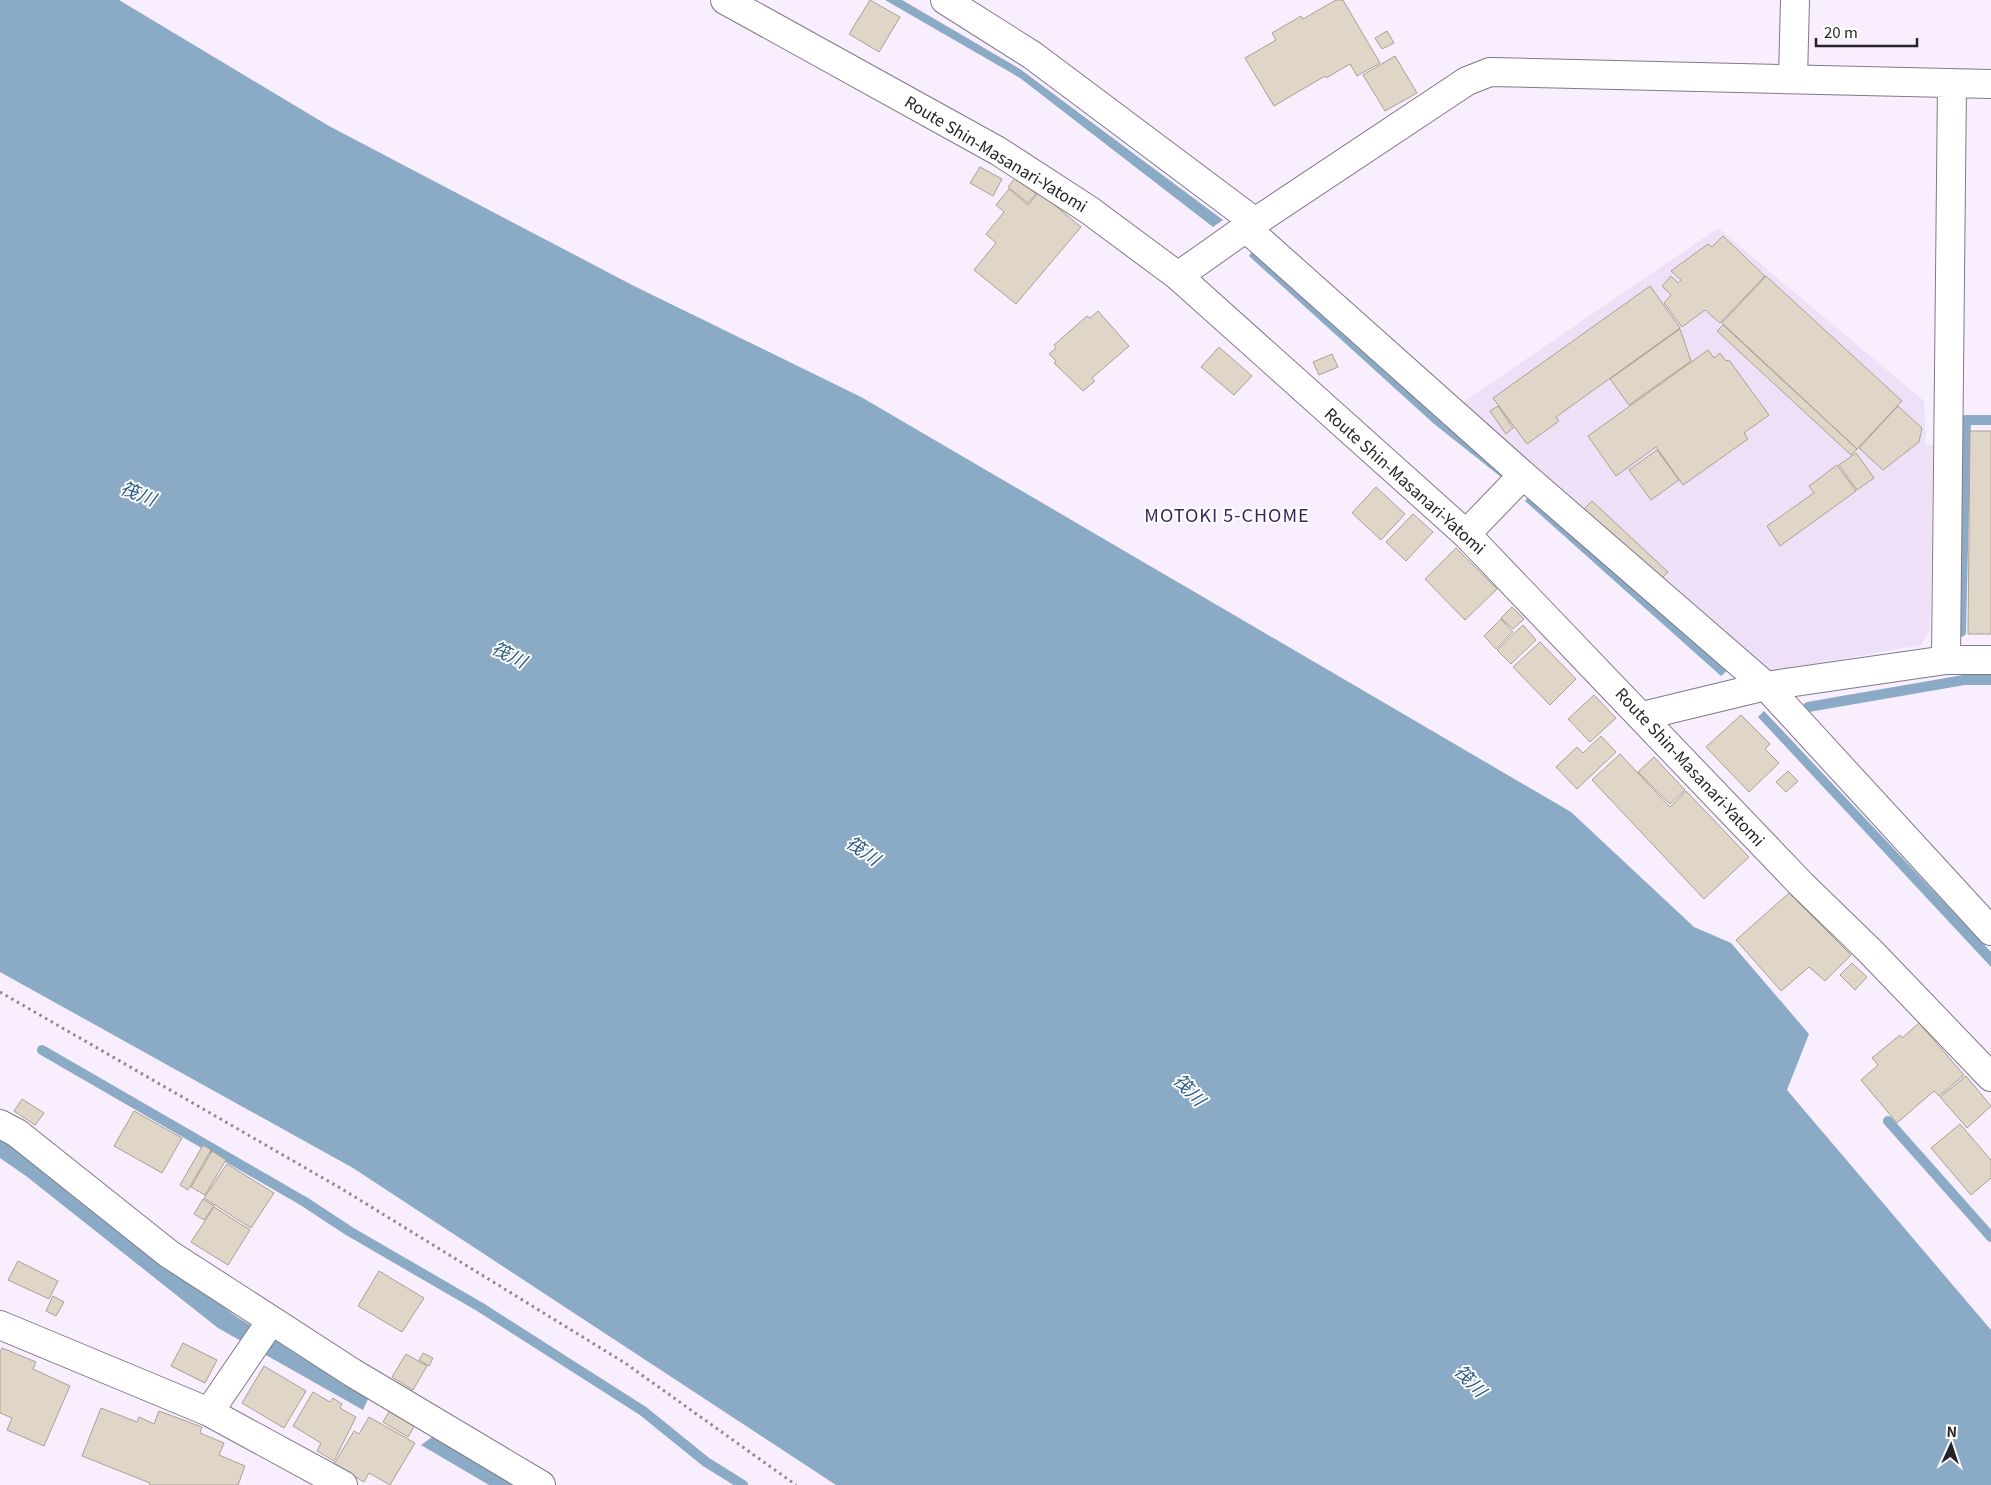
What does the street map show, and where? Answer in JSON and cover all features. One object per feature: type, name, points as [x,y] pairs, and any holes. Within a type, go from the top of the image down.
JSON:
[{"type":"street","name":"Route Shin-Masanari-Yatomi","points":[[725,0],[998,151],[1089,210],[1178,276],[1466,534],[1801,884],[1871,952],[1991,1077]]},
{"type":"street","points":[[945,0],[1032,55],[1251,225],[1523,475],[1766,686],[1991,931]]},
{"type":"street","points":[[1793,79],[1795,0]]},
{"type":"street","points":[[1178,276],[1467,81],[1490,72],[1991,84]]},
{"type":"street","points":[[1946,660],[1952,84]]},
{"type":"street","points":[[1466,534],[1523,475]]},
{"type":"street","points":[[1642,716],[1766,686],[1946,660],[1991,660]]},
{"type":"street","points":[[0,1124],[16,1133],[169,1254],[262,1333],[352,1373],[541,1485]]},
{"type":"street","points":[[0,1325],[209,1412],[343,1485]]},
{"type":"street","points":[[209,1412],[262,1333]]},
{"type":"path","points":[[0,992],[342,1189],[616,1358],[796,1485]]},
{"type":"shaded area","points":[[1718,228],[1924,401],[1926,445],[1933,445],[1930,629],[1921,645],[1762,673],[1462,403]]},
{"type":"water","name":"筏川","points":[[0,0],[119,0],[329,126],[634,286],[861,397],[1571,812],[1694,927],[1731,943],[1809,1034],[1787,1090],[1991,1330],[1991,1485],[836,1485],[353,1168],[0,972]]},
{"type":"water","points":[[885,0],[902,0],[1020,69],[1223,220],[1213,227],[1020,78]]},
{"type":"water","points":[[1253,250],[1507,472],[1501,477],[1433,423],[1249,256]]},
{"type":"water","points":[[1532,492],[1729,669],[1721,676],[1525,501]]},
{"type":"water","points":[[1764,711],[1991,952],[1991,967],[1758,717]]},
{"type":"water","points":[[0,1136],[74,1197],[237,1317],[369,1397],[363,1410],[218,1328],[26,1176],[0,1158]]},
{"type":"water","points":[[435,1435],[521,1485],[489,1485],[421,1445]]},
{"type":"building","points":[[870,0],[900,17],[879,52],[849,34]]},
{"type":"building","points":[[1336,0],[1343,0],[1380,63],[1357,76],[1350,64],[1326,78],[1325,76],[1274,106],[1245,58],[1276,40],[1272,33],[1301,16],[1303,19]]},
{"type":"building","points":[[1387,31],[1394,43],[1382,49],[1375,38]]},
{"type":"building","points":[[1395,56],[1417,93],[1385,111],[1363,75]]},
{"type":"building","points":[[980,167],[1002,179],[993,196],[970,183]]},
{"type":"building","points":[[1016,177],[1036,194],[1028,203],[1008,187]]},
{"type":"building","points":[[1009,189],[1028,205],[1039,192],[1081,227],[1016,304],[974,270],[996,243],[986,234],[1004,212],[996,205]]},
{"type":"building","points":[[1723,236],[1765,276],[1720,323],[1705,310],[1682,327],[1664,303],[1671,295],[1662,286],[1671,276],[1678,283],[1681,280],[1671,271],[1708,244],[1712,247]]},
{"type":"building","points":[[1766,276],[1902,401],[1857,449],[1722,323]]},
{"type":"building","points":[[1650,286],[1680,328],[1556,417],[1559,421],[1527,444],[1493,398]]},
{"type":"building","points":[[1098,311],[1129,346],[1092,378],[1095,381],[1083,391],[1054,363],[1056,361],[1049,354],[1056,348],[1054,345],[1087,316],[1090,318]]},
{"type":"building","points":[[1723,325],[1857,449],[1851,455],[1717,331]]},
{"type":"building","points":[[1680,329],[1691,361],[1629,405],[1610,379]]},
{"type":"building","points":[[1219,347],[1252,376],[1234,395],[1201,367]]},
{"type":"building","points":[[1708,350],[1714,358],[1720,353],[1726,361],[1729,360],[1769,415],[1744,433],[1748,439],[1683,485],[1656,447],[1616,476],[1588,436]]},
{"type":"building","points":[[1332,354],[1338,367],[1319,375],[1313,362]]},
{"type":"building","points":[[1498,406],[1513,428],[1506,434],[1490,411]]},
{"type":"building","points":[[1898,406],[1922,428],[1919,442],[1883,470],[1859,448]]},
{"type":"building","points":[[1970,431],[1991,431],[1991,634],[1968,634]]},
{"type":"building","points":[[1657,450],[1679,480],[1651,500],[1629,470]]},
{"type":"building","points":[[1856,453],[1874,478],[1857,490],[1839,465]]},
{"type":"building","points":[[1837,465],[1856,491],[1780,546],[1767,526],[1814,493],[1809,486]]},
{"type":"building","points":[[1376,487],[1405,514],[1381,540],[1352,513]]},
{"type":"building","points":[[1592,501],[1668,572],[1659,581],[1582,511]]},
{"type":"building","points":[[1413,514],[1433,532],[1406,561],[1386,542]]},
{"type":"building","points":[[1456,548],[1497,589],[1465,620],[1425,579]]},
{"type":"building","points":[[1512,607],[1524,619],[1513,629],[1501,618]]},
{"type":"building","points":[[1501,619],[1513,632],[1496,649],[1484,636]]},
{"type":"building","points":[[1523,625],[1536,640],[1511,664],[1497,650]]},
{"type":"building","points":[[1540,642],[1576,679],[1550,705],[1513,667]]},
{"type":"building","points":[[1594,695],[1616,718],[1590,742],[1568,719]]},
{"type":"building","points":[[1741,715],[1770,744],[1765,749],[1779,763],[1749,792],[1706,747]]},
{"type":"building","points":[[1601,736],[1616,752],[1577,789],[1556,767],[1577,747],[1583,753]]},
{"type":"building","points":[[1620,754],[1670,807],[1686,791],[1749,857],[1704,899],[1592,780]]},
{"type":"building","points":[[1654,757],[1685,790],[1670,804],[1638,772]]},
{"type":"building","points":[[1788,771],[1798,781],[1786,792],[1776,782]]},
{"type":"building","points":[[1789,893],[1851,955],[1825,981],[1809,967],[1781,991],[1736,940]]},
{"type":"building","points":[[1852,963],[1867,977],[1855,990],[1840,975]]},
{"type":"building","points":[[1919,1023],[1964,1075],[1939,1096],[1934,1091],[1897,1123],[1861,1080],[1878,1065],[1872,1058],[1900,1035],[1902,1038]]},
{"type":"building","points":[[1966,1076],[1991,1106],[1967,1128],[1940,1097]]},
{"type":"building","points":[[22,1099],[44,1113],[35,1125],[14,1111]]},
{"type":"building","points":[[134,1111],[182,1138],[162,1173],[114,1146]]},
{"type":"building","points":[[1960,1124],[1991,1160],[1991,1178],[1971,1195],[1931,1148]]},
{"type":"building","points":[[203,1145],[211,1150],[188,1190],[180,1185]]},
{"type":"building","points":[[212,1151],[226,1160],[205,1195],[191,1187]]},
{"type":"building","points":[[227,1164],[274,1193],[251,1228],[204,1198]]},
{"type":"building","points":[[203,1199],[214,1206],[204,1220],[194,1214]]},
{"type":"building","points":[[214,1207],[250,1230],[228,1265],[191,1242]]},
{"type":"building","points":[[18,1261],[58,1281],[49,1299],[8,1280]]},
{"type":"building","points":[[379,1271],[424,1298],[402,1332],[358,1306]]},
{"type":"building","points":[[53,1296],[64,1302],[56,1316],[46,1311]]},
{"type":"building","points":[[183,1343],[217,1360],[205,1383],[171,1366]]},
{"type":"building","points":[[2,1348],[36,1362],[33,1369],[70,1386],[44,1446],[7,1430],[12,1418],[0,1413],[0,1353]]},
{"type":"building","points":[[423,1353],[433,1358],[429,1366],[419,1360]]},
{"type":"building","points":[[406,1354],[427,1366],[413,1390],[392,1377]]},
{"type":"building","points":[[264,1366],[306,1391],[284,1428],[242,1403]]},
{"type":"building","points":[[313,1392],[330,1402],[333,1398],[342,1404],[340,1408],[356,1417],[334,1461],[317,1451],[321,1443],[293,1426]]},
{"type":"building","points":[[101,1408],[137,1422],[139,1417],[154,1424],[159,1411],[202,1427],[200,1433],[224,1443],[219,1455],[245,1466],[238,1485],[149,1485],[150,1483],[82,1456]]},
{"type":"building","points":[[390,1410],[415,1425],[408,1437],[383,1422]]},
{"type":"building","points":[[369,1417],[415,1443],[390,1485],[369,1473],[364,1482],[334,1464],[354,1431],[359,1434]]},
{"type":"waterway","points":[[1961,632],[1966,420],[1991,420]]},
{"type":"waterway","points":[[1808,707],[1964,680],[1991,680]]},
{"type":"waterway","points":[[42,1050],[305,1202],[349,1231],[480,1307],[643,1411],[706,1462],[743,1485]]},
{"type":"waterway","points":[[1888,1121],[1991,1237]]},
{"type":"district","name":"MOTOKI 5-CHOME","points":[[1227,516]]}]
